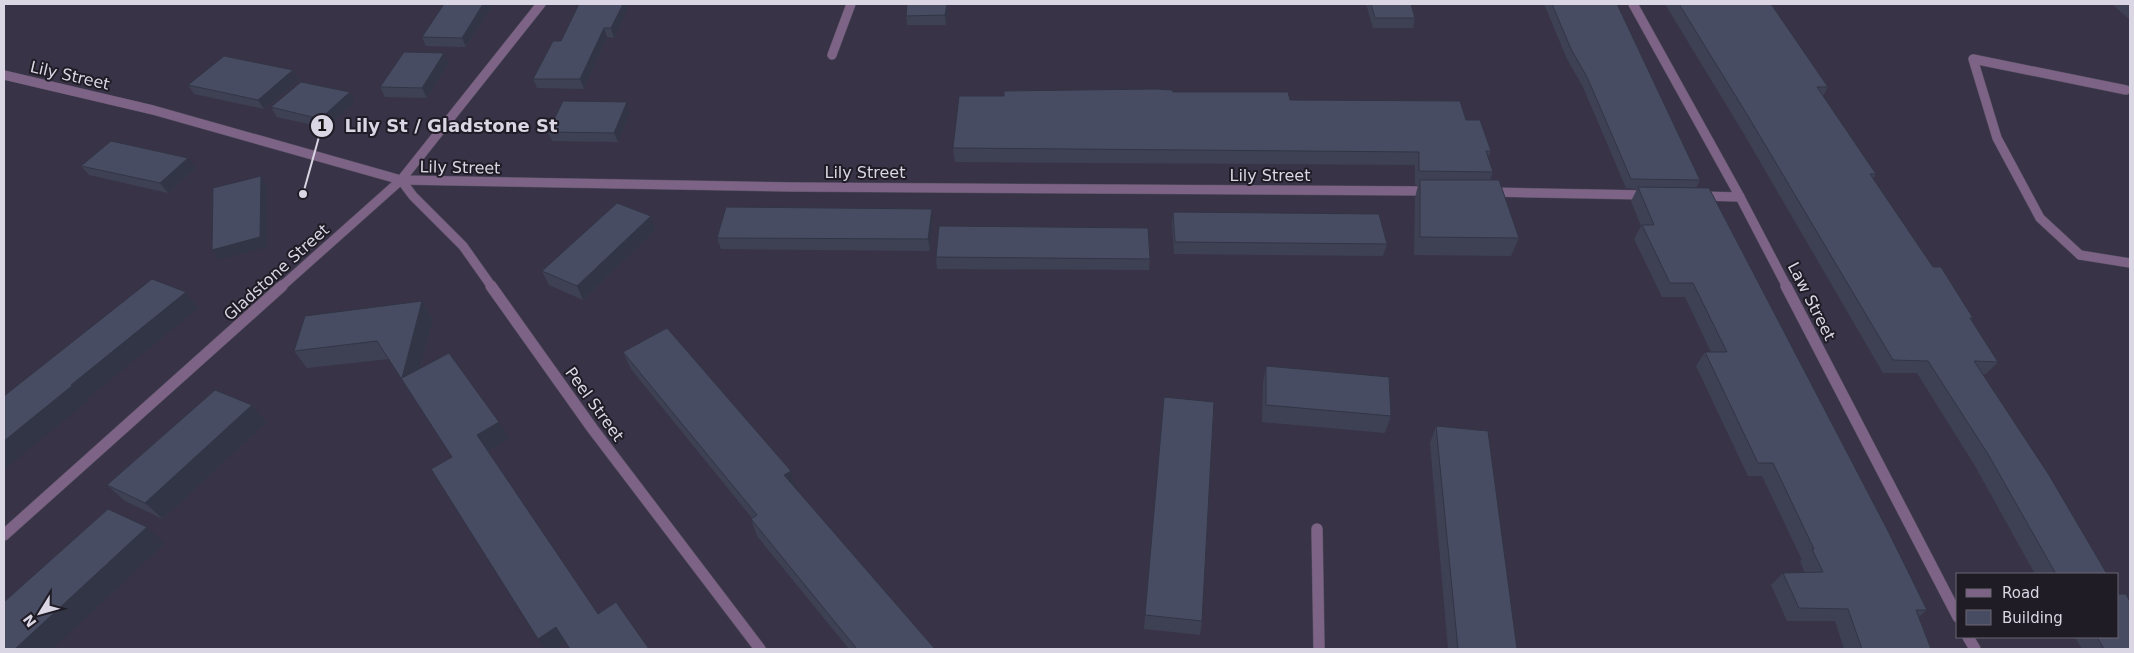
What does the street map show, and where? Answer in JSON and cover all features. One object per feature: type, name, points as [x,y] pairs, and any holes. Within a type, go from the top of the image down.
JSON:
[{"type":"street","name":"Gladstone Street","points":[[4,535],[401,180],[540,4]]},
{"type":"street","points":[[832,55],[851,4]]},
{"type":"street","name":"Law Street","points":[[1633,4],[1740,197],[1956,613]]},
{"type":"street","points":[[2126,90],[1973,59],[1997,138],[2040,218],[2080,256],[2130,263]]},
{"type":"street","name":"Lily Street","points":[[4,75],[153,110],[401,180],[814,187],[1439,192]]},
{"type":"street","name":"Peel Street","points":[[401,180],[413,196],[463,246],[592,428],[760,649]]},
{"type":"street","points":[[1477,192],[1652,195]]},
{"type":"street","points":[[1691,196],[1740,197]]},
{"type":"street","points":[[1318,529],[1318,649]]},
{"type":"street","points":[[1969,638],[1975,649]]},
{"type":"building","points":[[444,4],[483,4],[462,38],[422,37]]},
{"type":"building","points":[[579,4],[623,4],[611,28],[604,28],[580,79],[533,79],[553,41],[561,41]]},
{"type":"building","points":[[907,4],[947,4],[945,15],[906,16]]},
{"type":"building","points":[[1371,4],[1411,4],[1415,18],[1375,18]]},
{"type":"building","points":[[1552,4],[1617,4],[1700,180],[1631,179],[1587,77],[1571,49]]},
{"type":"building","points":[[1679,4],[1771,4],[1828,87],[1817,87],[1876,174],[1870,174],[1933,267],[1941,267],[1973,318],[1970,318],[1998,362],[1974,361],[2049,475],[2106,573],[2055,573],[1988,454],[1928,361],[1893,360]]},
{"type":"building","points":[[404,52],[444,53],[422,88],[380,87]]},
{"type":"building","points":[[224,56],[293,70],[258,100],[188,85]]},
{"type":"building","points":[[301,82],[350,92],[320,119],[271,107]]},
{"type":"building","points":[[1172,90],[1173,92],[1288,92],[1290,100],[1460,101],[1466,120],[1480,120],[1491,151],[1486,151],[1493,172],[1419,171],[1419,152],[953,148],[959,96],[1004,96],[1004,91]]},
{"type":"building","points":[[563,101],[627,102],[614,133],[548,132]]},
{"type":"building","points":[[111,141],[188,158],[160,183],[81,166]]},
{"type":"building","points":[[261,176],[260,237],[212,250],[213,188]]},
{"type":"building","points":[[1420,180],[1499,180],[1519,238],[1420,237]]},
{"type":"building","points":[[1638,187],[1709,188],[1887,529],[1927,610],[1916,610],[1931,649],[1862,649],[1848,609],[1799,608],[1783,573],[1823,572],[1773,463],[1758,463],[1705,352],[1727,352],[1693,283],[1670,283],[1642,225],[1654,225]]},
{"type":"building","points":[[617,203],[651,216],[577,286],[542,271]]},
{"type":"building","points":[[726,207],[932,209],[928,239],[717,238]]},
{"type":"building","points":[[1173,212],[1379,214],[1387,244],[1175,242]]},
{"type":"building","points":[[939,226],[1148,228],[1150,259],[936,257]]},
{"type":"building","points":[[152,279],[186,292],[4,441],[4,396]]},
{"type":"building","points":[[422,301],[402,378],[449,353],[499,422],[477,435],[598,614],[616,602],[649,649],[570,649],[556,627],[538,639],[431,469],[452,457],[377,341],[294,351],[305,316]]},
{"type":"building","points":[[667,328],[791,471],[784,475],[935,649],[857,649],[751,519],[757,515],[623,352]]},
{"type":"building","points":[[1266,366],[1389,377],[1391,416],[1266,405]]},
{"type":"building","points":[[215,390],[252,405],[145,503],[107,485]]},
{"type":"building","points":[[1164,397],[1214,402],[1202,621],[1145,615]]},
{"type":"building","points":[[1436,426],[1488,431],[1517,649],[1458,649]]},
{"type":"building","points":[[108,509],[147,527],[15,649],[4,649],[4,602]]},
{"type":"building","points":[[2119,594],[2126,594],[2130,602],[2130,649],[2104,649],[2098,638],[2119,638]]},
{"type":"place","name":"Lily St / Gladstone St","points":[[303,194]]}]
